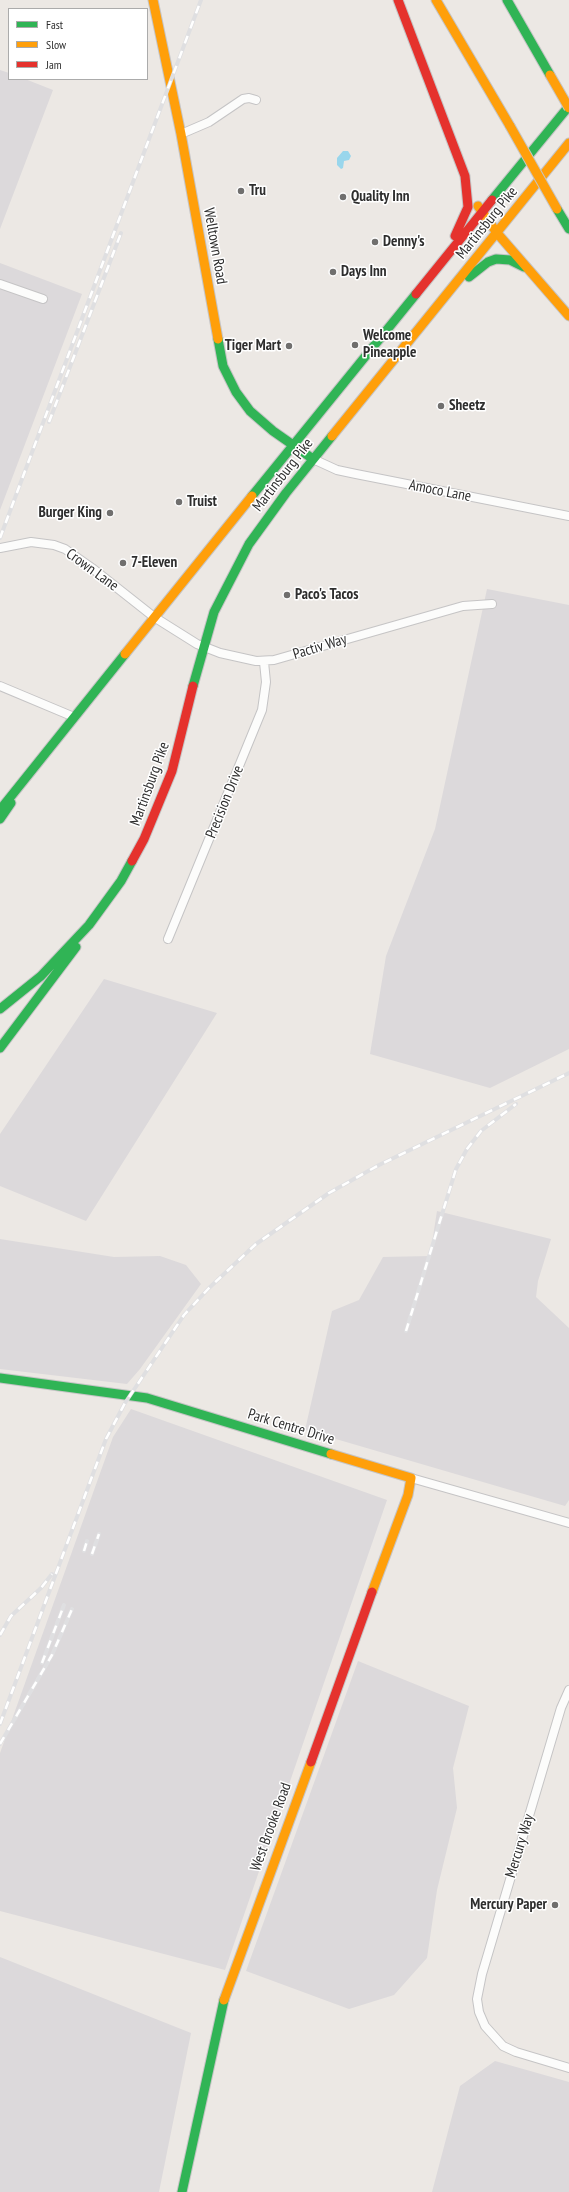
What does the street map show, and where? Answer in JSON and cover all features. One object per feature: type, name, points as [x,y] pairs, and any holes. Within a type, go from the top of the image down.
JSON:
[{"type":"main road","name":"Welltown Road","points":[[153,0],[168,78],[182,134],[215,327],[226,373],[236,392],[250,411],[293,446],[313,459]]},
{"type":"main road","points":[[398,0],[464,176],[468,192],[466,214],[462,224],[427,281]]},
{"type":"main road","points":[[436,0],[569,229]]},
{"type":"main road","points":[[507,0],[569,107]]},
{"type":"main road","name":"Martinsburg Pike","points":[[39,760],[569,107]]},
{"type":"main road","name":"Martinsburg Pike","points":[[121,881],[144,840],[163,796],[181,740],[203,647],[222,595],[249,544],[265,520],[313,459],[569,143]]},
{"type":"main road","points":[[464,176],[483,212],[497,233],[569,316]]},
{"type":"main road","points":[[449,292],[488,262],[496,259],[516,261],[529,270]]},
{"type":"main road","points":[[0,810],[39,760]]},
{"type":"main road","points":[[0,819],[39,760]]},
{"type":"main road","points":[[0,1009],[16,998],[64,952],[89,925],[121,881]]},
{"type":"main road","points":[[0,1048],[104,910],[121,881]]},
{"type":"main road","name":"Park Centre Drive","points":[[0,1378],[147,1398],[411,1478]]},
{"type":"main road","name":"West Brooke Road","points":[[182,2192],[224,1999],[408,1495],[411,1478]]},
{"type":"street","points":[[182,134],[209,122],[243,99],[250,98],[256,100]]},
{"type":"street","points":[[0,284],[43,300]]},
{"type":"street","name":"Amoco Lane","points":[[313,459],[338,470],[569,516]]},
{"type":"street","name":"Crown Lane","points":[[0,548],[31,542],[54,545],[65,549],[92,568],[154,617]]},
{"type":"street","name":"Pactiv Way","points":[[154,617],[203,647],[246,660],[264,662],[463,606],[492,604]]},
{"type":"street","name":"Precision Drive","points":[[168,939],[262,710],[266,682],[264,662]]},
{"type":"street","points":[[0,686],[74,717]]},
{"type":"street","name":"Park Centre Drive","points":[[411,1478],[569,1523]]},
{"type":"street","name":"Mercury Way","points":[[569,1690],[559,1715],[484,1967],[477,1999],[479,2012],[485,2026],[503,2046],[516,2052],[569,2068]]},
{"type":"shaded area","points":[[0,70],[8,73],[8,80],[28,80],[53,90],[0,229]]},
{"type":"shaded area","points":[[0,263],[82,294],[0,510]]},
{"type":"shaded area","points":[[487,589],[569,605],[569,1049],[490,1088],[370,1054],[386,956],[435,829]]},
{"type":"shaded area","points":[[104,979],[217,1013],[86,1221],[0,1186],[0,1134]]},
{"type":"shaded area","points":[[437,1211],[551,1239],[538,1281],[536,1297],[569,1328],[569,1500],[565,1506],[305,1430],[332,1311],[359,1300],[383,1257],[430,1256]]},
{"type":"shaded area","points":[[0,1239],[114,1257],[160,1256],[186,1265],[201,1284],[140,1369],[127,1384],[0,1369]]},
{"type":"shaded area","points":[[131,1409],[387,1500],[225,1970],[0,1911],[0,1753],[113,1437]]},
{"type":"shaded area","points":[[358,1661],[469,1706],[453,1768],[457,1808],[437,1890],[427,1958],[394,1995],[349,2009],[246,1971]]},
{"type":"shaded area","points":[[0,1957],[191,2033],[159,2192],[0,2192]]},
{"type":"shaded area","points":[[495,2061],[569,2082],[569,2192],[432,2192],[460,2086]]},
{"type":"water","points":[[343,151],[348,151],[351,156],[349,160],[344,161],[343,168],[341,169],[337,165],[337,158]]},
{"type":"railway","points":[[0,538],[201,0]]},
{"type":"railway","points":[[49,422],[121,233]]},
{"type":"railway","points":[[0,1724],[106,1439],[125,1403],[184,1315],[209,1288],[256,1244],[329,1193],[379,1165],[569,1073]]},
{"type":"railway","points":[[406,1331],[456,1169],[467,1149],[481,1131],[516,1104]]},
{"type":"railway","points":[[92,1554],[99,1534]]},
{"type":"railway","points":[[84,1551],[87,1541]]},
{"type":"railway","points":[[0,1635],[11,1616],[41,1588],[52,1574]]},
{"type":"railway","points":[[42,1663],[64,1605]]},
{"type":"railway","points":[[0,1744],[52,1655],[72,1609]]},
{"type":"traffic: fast","points":[[507,0],[550,75]]},
{"type":"traffic: fast","points":[[492,200],[569,106]]},
{"type":"traffic: fast","points":[[557,209],[569,229]]},
{"type":"traffic: fast","points":[[469,277],[488,262],[496,259],[510,260],[524,267]]},
{"type":"traffic: fast","points":[[252,496],[416,294]]},
{"type":"traffic: fast","points":[[218,339],[223,366],[236,392],[250,411],[273,431],[313,459]]},
{"type":"traffic: fast","points":[[193,686],[214,612],[249,544],[286,493],[332,436]]},
{"type":"traffic: fast","points":[[0,810],[125,654]]},
{"type":"traffic: fast","points":[[0,819],[11,803]]},
{"type":"traffic: fast","points":[[0,1009],[41,976],[89,925],[121,881],[132,861]]},
{"type":"traffic: fast","points":[[0,1048],[76,947]]},
{"type":"traffic: fast","points":[[0,1378],[147,1398],[331,1454]]},
{"type":"traffic: fast","points":[[182,2192],[224,2000]]},
{"type":"traffic: slow","points":[[153,0],[181,134],[218,339]]},
{"type":"traffic: slow","points":[[436,0],[510,126]]},
{"type":"traffic: slow","points":[[550,75],[569,108]]},
{"type":"traffic: slow","points":[[510,126],[557,209]]},
{"type":"traffic: slow","points":[[332,436],[569,143]]},
{"type":"traffic: slow","points":[[478,206],[497,233],[569,316]]},
{"type":"traffic: slow","points":[[125,654],[252,496]]},
{"type":"traffic: slow","points":[[331,1454],[411,1478],[408,1495],[372,1592]]},
{"type":"traffic: slow","points":[[224,2000],[311,1762]]},
{"type":"traffic: jam","points":[[398,0],[465,176],[468,207],[455,236]]},
{"type":"traffic: jam","points":[[416,294],[492,200]]},
{"type":"traffic: jam","points":[[132,861],[144,839],[172,771],[193,686]]},
{"type":"traffic: jam","points":[[311,1762],[372,1592]]},
{"type":"place","name":"Tru","points":[[241,191]]},
{"type":"place","name":"Quality Inn","points":[[343,197]]},
{"type":"place","name":"Denny's","points":[[375,242]]},
{"type":"place","name":"Days Inn","points":[[333,272]]},
{"type":"place","name":"Welcome Pineapple","points":[[355,345]]},
{"type":"place","name":"Tiger Mart","points":[[289,346]]},
{"type":"place","name":"Sheetz","points":[[441,406]]},
{"type":"place","name":"Truist","points":[[179,502]]},
{"type":"place","name":"Burger King","points":[[110,513]]},
{"type":"place","name":"7-Eleven","points":[[123,563]]},
{"type":"place","name":"Paco's Tacos","points":[[287,595]]},
{"type":"place","name":"Mercury Paper","points":[[555,1905]]}]
